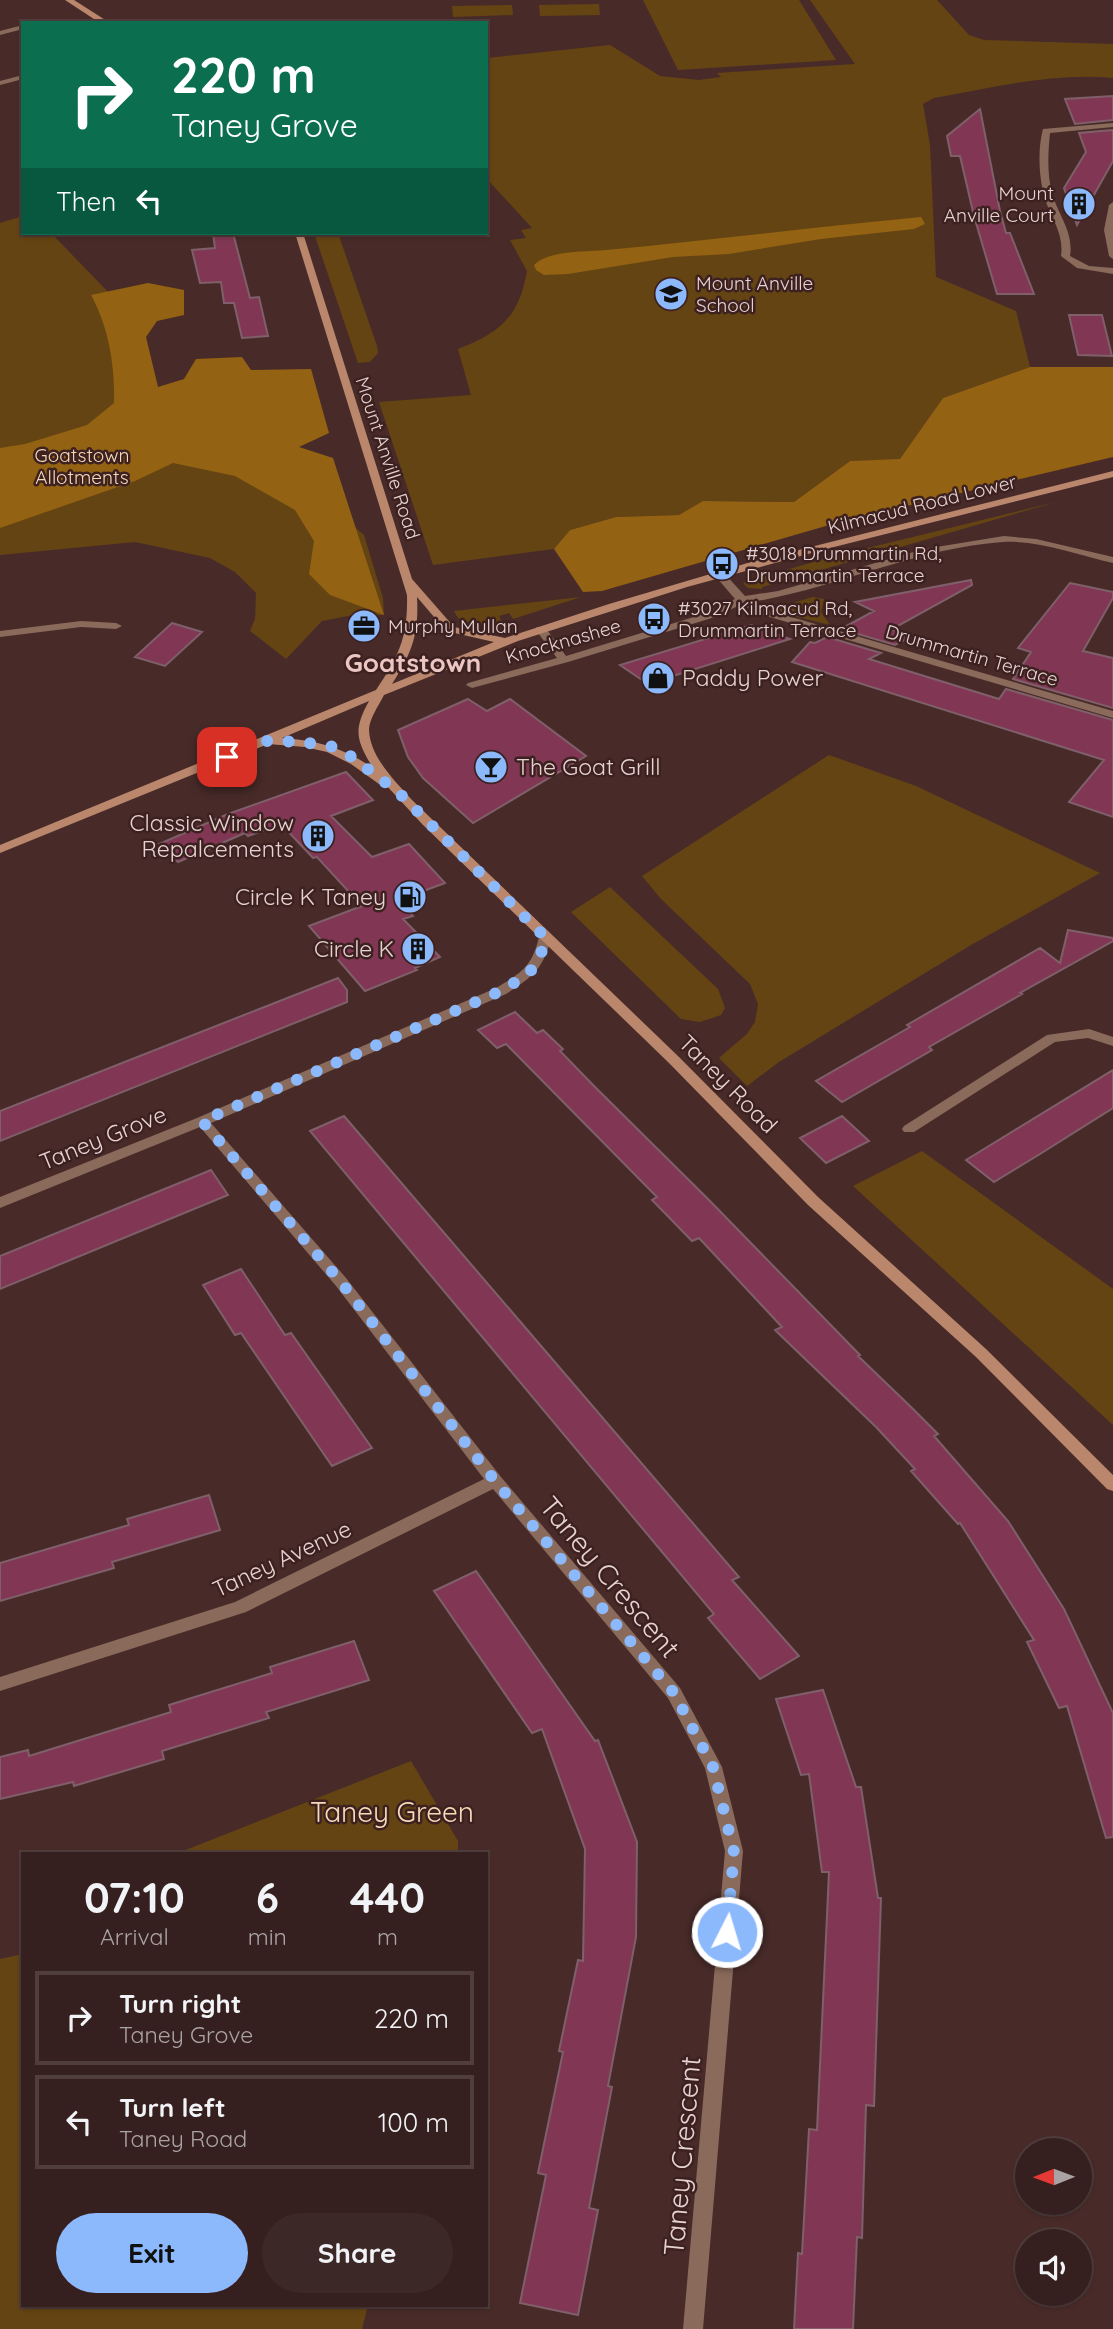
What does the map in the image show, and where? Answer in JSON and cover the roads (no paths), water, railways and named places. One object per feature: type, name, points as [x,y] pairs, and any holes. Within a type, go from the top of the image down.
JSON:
[{"type":"main road","points":[[69,0],[103,21]]},
{"type":"main road","name":"Mount Anville Road","points":[[300,235],[408,579],[414,617],[411,640],[400,664],[382,690]]},
{"type":"main road","name":"Kilmacud Road Lower","points":[[0,849],[266,741],[382,690],[541,629],[931,517],[1113,474]]},
{"type":"main road","points":[[408,579],[450,629],[507,642]]},
{"type":"main road","name":"Taney Road","points":[[382,690],[366,719],[364,736],[380,768],[398,792],[674,1060],[813,1201],[981,1353],[1112,1483]]},
{"type":"main road","points":[[266,741],[303,742],[334,747],[352,757],[398,792]]},
{"type":"street","points":[[0,33],[21,27]]},
{"type":"street","points":[[0,83],[21,78]]},
{"type":"street","points":[[1113,125],[1046,131],[1043,163],[1051,203],[1064,229],[1067,248],[1065,256],[1069,262],[1096,270],[1113,271]]},
{"type":"street","points":[[1113,205],[1108,220],[1108,239],[1113,256]]},
{"type":"street","name":"Knocknashee","points":[[472,685],[710,615],[742,600],[779,594],[924,552],[1004,539],[1036,542],[1113,560]]},
{"type":"street","points":[[721,576],[742,600]]},
{"type":"street","name":"Drummartin Terrace","points":[[742,600],[760,611],[1113,715]]},
{"type":"street","points":[[0,634],[81,624],[116,626]]},
{"type":"street","points":[[541,629],[564,660]]},
{"type":"street","name":"Taney Grove","points":[[0,1203],[202,1121],[501,991],[537,966],[545,937]]},
{"type":"street","points":[[909,1129],[1052,1038],[1089,1033],[1113,1042]]},
{"type":"street","name":"Taney Crescent","points":[[202,1121],[341,1282],[495,1481],[674,1693],[713,1767],[734,1852],[693,2329]]},
{"type":"street","name":"Taney Avenue","points":[[0,1684],[240,1607],[495,1481]]},
{"type":"place","name":"Mount Anville Court","points":[[1079,204]]},
{"type":"place","name":"Mount Anville School","points":[[671,294]]},
{"type":"place","name":"#3018 Drummartin Rd, Drummartin Terrace","points":[[722,564]]},
{"type":"place","name":"#3027 Kilmacud Rd, Drummartin Terrace","points":[[654,619]]},
{"type":"place","name":"Murphy Mullan","points":[[364,626]]},
{"type":"place","name":"Paddy Power","points":[[658,678]]},
{"type":"place","name":"The Goat Grill","points":[[491,767]]},
{"type":"place","name":"Classic Window Repalcements","points":[[318,836]]},
{"type":"place","name":"Circle K Taney","points":[[410,897]]},
{"type":"place","name":"Circle K","points":[[418,949]]},
{"type":"district","name":"Goatstown","points":[[413,663]]},
{"type":"park label","name":"Goatstown Allotments","points":[[82,466]]},
{"type":"park label","name":"Taney Green","points":[[392,1812]]}]
